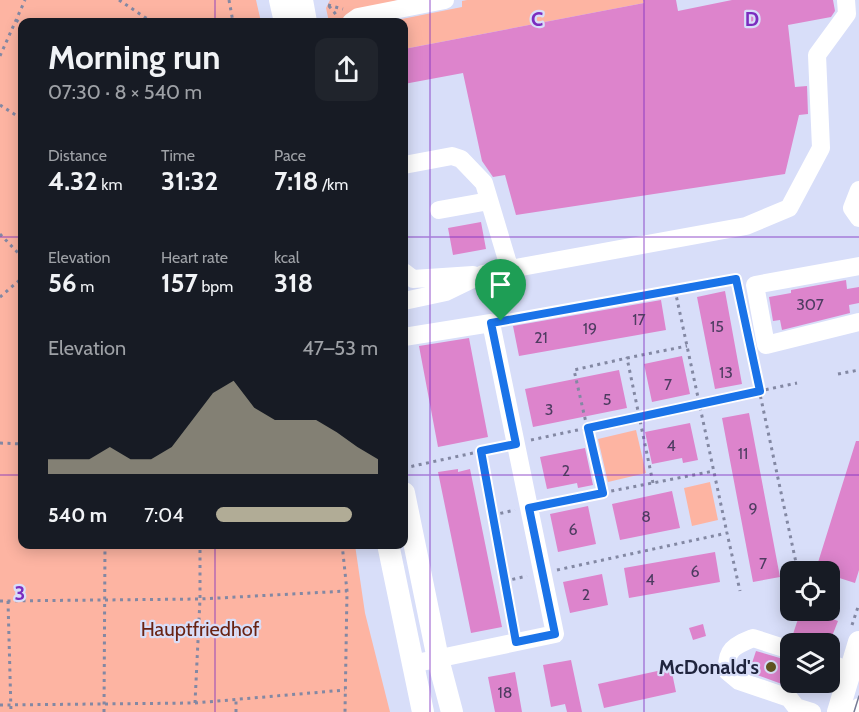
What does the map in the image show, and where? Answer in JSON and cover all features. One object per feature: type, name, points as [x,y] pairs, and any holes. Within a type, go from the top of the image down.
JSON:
[{"type":"main road","points":[[280,0],[284,18]]},
{"type":"main road","points":[[302,0],[305,18]]},
{"type":"main road","points":[[408,513],[438,659],[452,712]]},
{"type":"main road","points":[[389,549],[423,712]]},
{"type":"main road","points":[[840,666],[859,642]]},
{"type":"main road","points":[[838,693],[838,712]]},
{"type":"street","points":[[356,18],[440,0]]},
{"type":"street","points":[[408,275],[413,279],[510,270],[746,226],[789,207],[821,148],[817,55],[847,14],[846,0]]},
{"type":"street","points":[[408,164],[452,156],[461,159],[484,183],[510,270]]},
{"type":"street","points":[[859,189],[852,208],[859,218]]},
{"type":"street","points":[[439,210],[489,201]]},
{"type":"street","points":[[859,266],[755,285],[766,345],[859,322]]},
{"type":"street","points":[[408,300],[446,292],[483,274]]},
{"type":"street","points":[[408,336],[491,323],[555,634],[412,664]]},
{"type":"street","points":[[780,647],[753,638],[734,646],[727,660],[727,671],[738,681],[789,698],[796,707],[812,712]]},
{"type":"street","points":[[858,712],[859,707]]},
{"type":"path","points":[[0,56],[25,0]]},
{"type":"path","points":[[119,0],[146,18]]},
{"type":"path","points":[[229,0],[232,18]]},
{"type":"path","points":[[328,4],[339,18]]},
{"type":"path","points":[[0,105],[18,116]]},
{"type":"path","points":[[0,234],[18,253]]},
{"type":"path","points":[[491,323],[736,279],[738,290]]},
{"type":"path","points":[[0,297],[18,281]]},
{"type":"path","points":[[675,290],[740,591]]},
{"type":"path","points":[[603,493],[574,370],[687,346]]},
{"type":"path","points":[[750,346],[796,561]]},
{"type":"path","points":[[627,358],[653,483]]},
{"type":"path","points":[[838,374],[859,370]]},
{"type":"path","points":[[408,467],[797,383]]},
{"type":"path","points":[[0,443],[18,444]]},
{"type":"path","points":[[481,451],[516,642]]},
{"type":"path","points":[[493,515],[714,471]]},
{"type":"path","points":[[505,581],[727,532]]},
{"type":"path","points":[[104,712],[105,549]]},
{"type":"path","points":[[195,703],[200,549]]},
{"type":"path","points":[[343,549],[347,591],[345,712]]},
{"type":"path","points":[[0,601],[200,599],[347,591]]},
{"type":"path","points":[[8,601],[11,712]]},
{"type":"path","points":[[0,705],[195,703],[345,690]]},
{"type":"path","points":[[236,700],[236,712]]},
{"type":"path","points":[[147,712],[148,704]]},
{"type":"green space","name":"Hauptfriedhof","points":[[0,0],[256,0],[260,18],[18,18],[18,549],[356,549],[365,613],[390,712],[0,712]]},
{"type":"green space","points":[[330,0],[398,0],[345,18],[328,18],[326,8]]},
{"type":"green space","points":[[643,0],[644,3],[408,48],[407,18],[462,7],[462,1]]},
{"type":"green space","points":[[636,430],[646,473],[608,482],[598,439]]},
{"type":"green space","points":[[710,482],[718,520],[692,526],[684,488]]},
{"type":"building","points":[[643,0],[676,0],[678,11],[732,0],[833,0],[835,11],[831,17],[788,25],[795,87],[807,86],[808,114],[799,115],[785,174],[516,215],[505,175],[493,177],[482,161],[463,73],[408,83],[408,48],[644,3]]},
{"type":"building","points":[[481,222],[486,249],[453,255],[448,228]]},
{"type":"building","points":[[846,280],[847,289],[859,287],[859,303],[849,305],[850,313],[782,330],[780,320],[773,321],[769,297],[791,293],[791,290]]},
{"type":"building","points":[[725,291],[742,384],[715,389],[697,297]]},
{"type":"building","points":[[661,300],[666,330],[519,356],[513,326]]},
{"type":"building","points":[[469,338],[488,437],[438,447],[419,346]]},
{"type":"building","points":[[682,356],[690,394],[652,402],[644,364]]},
{"type":"building","points":[[619,370],[627,408],[533,427],[525,389]]},
{"type":"building","points":[[749,413],[780,577],[753,582],[722,418]]},
{"type":"building","points":[[690,423],[698,460],[683,463],[682,458],[652,464],[645,432]]},
{"type":"building","points":[[856,441],[859,441],[859,570],[855,583],[840,578],[840,561],[818,561]]},
{"type":"building","points":[[585,448],[593,485],[578,488],[577,483],[547,489],[540,457]]},
{"type":"building","points":[[458,469],[458,472],[470,469],[502,627],[471,633],[438,472]]},
{"type":"building","points":[[672,491],[680,528],[620,540],[612,504]]},
{"type":"building","points":[[588,506],[596,544],[558,552],[550,514]]},
{"type":"building","points":[[715,552],[720,582],[629,598],[624,568]]},
{"type":"building","points":[[602,574],[608,605],[570,613],[563,582]]},
{"type":"building","points":[[797,621],[838,621],[833,633],[793,633]]},
{"type":"building","points":[[703,624],[706,636],[693,640],[689,628]]},
{"type":"building","points":[[756,651],[780,658],[780,683],[749,672]]},
{"type":"building","points":[[571,660],[582,712],[567,712],[565,704],[551,707],[543,665]]},
{"type":"building","points":[[671,668],[676,692],[604,708],[598,684]]},
{"type":"building","points":[[515,672],[522,712],[495,712],[488,677]]},
{"type":"tram line","points":[[854,712],[859,696]]},
{"type":"place","name":"McDonald's","points":[[771,667]]},
{"type":"route","points":[[736,279],[760,391],[588,428],[603,493],[529,508],[555,634],[516,642],[481,451],[516,444],[491,323],[501,321],[736,279]]}]
